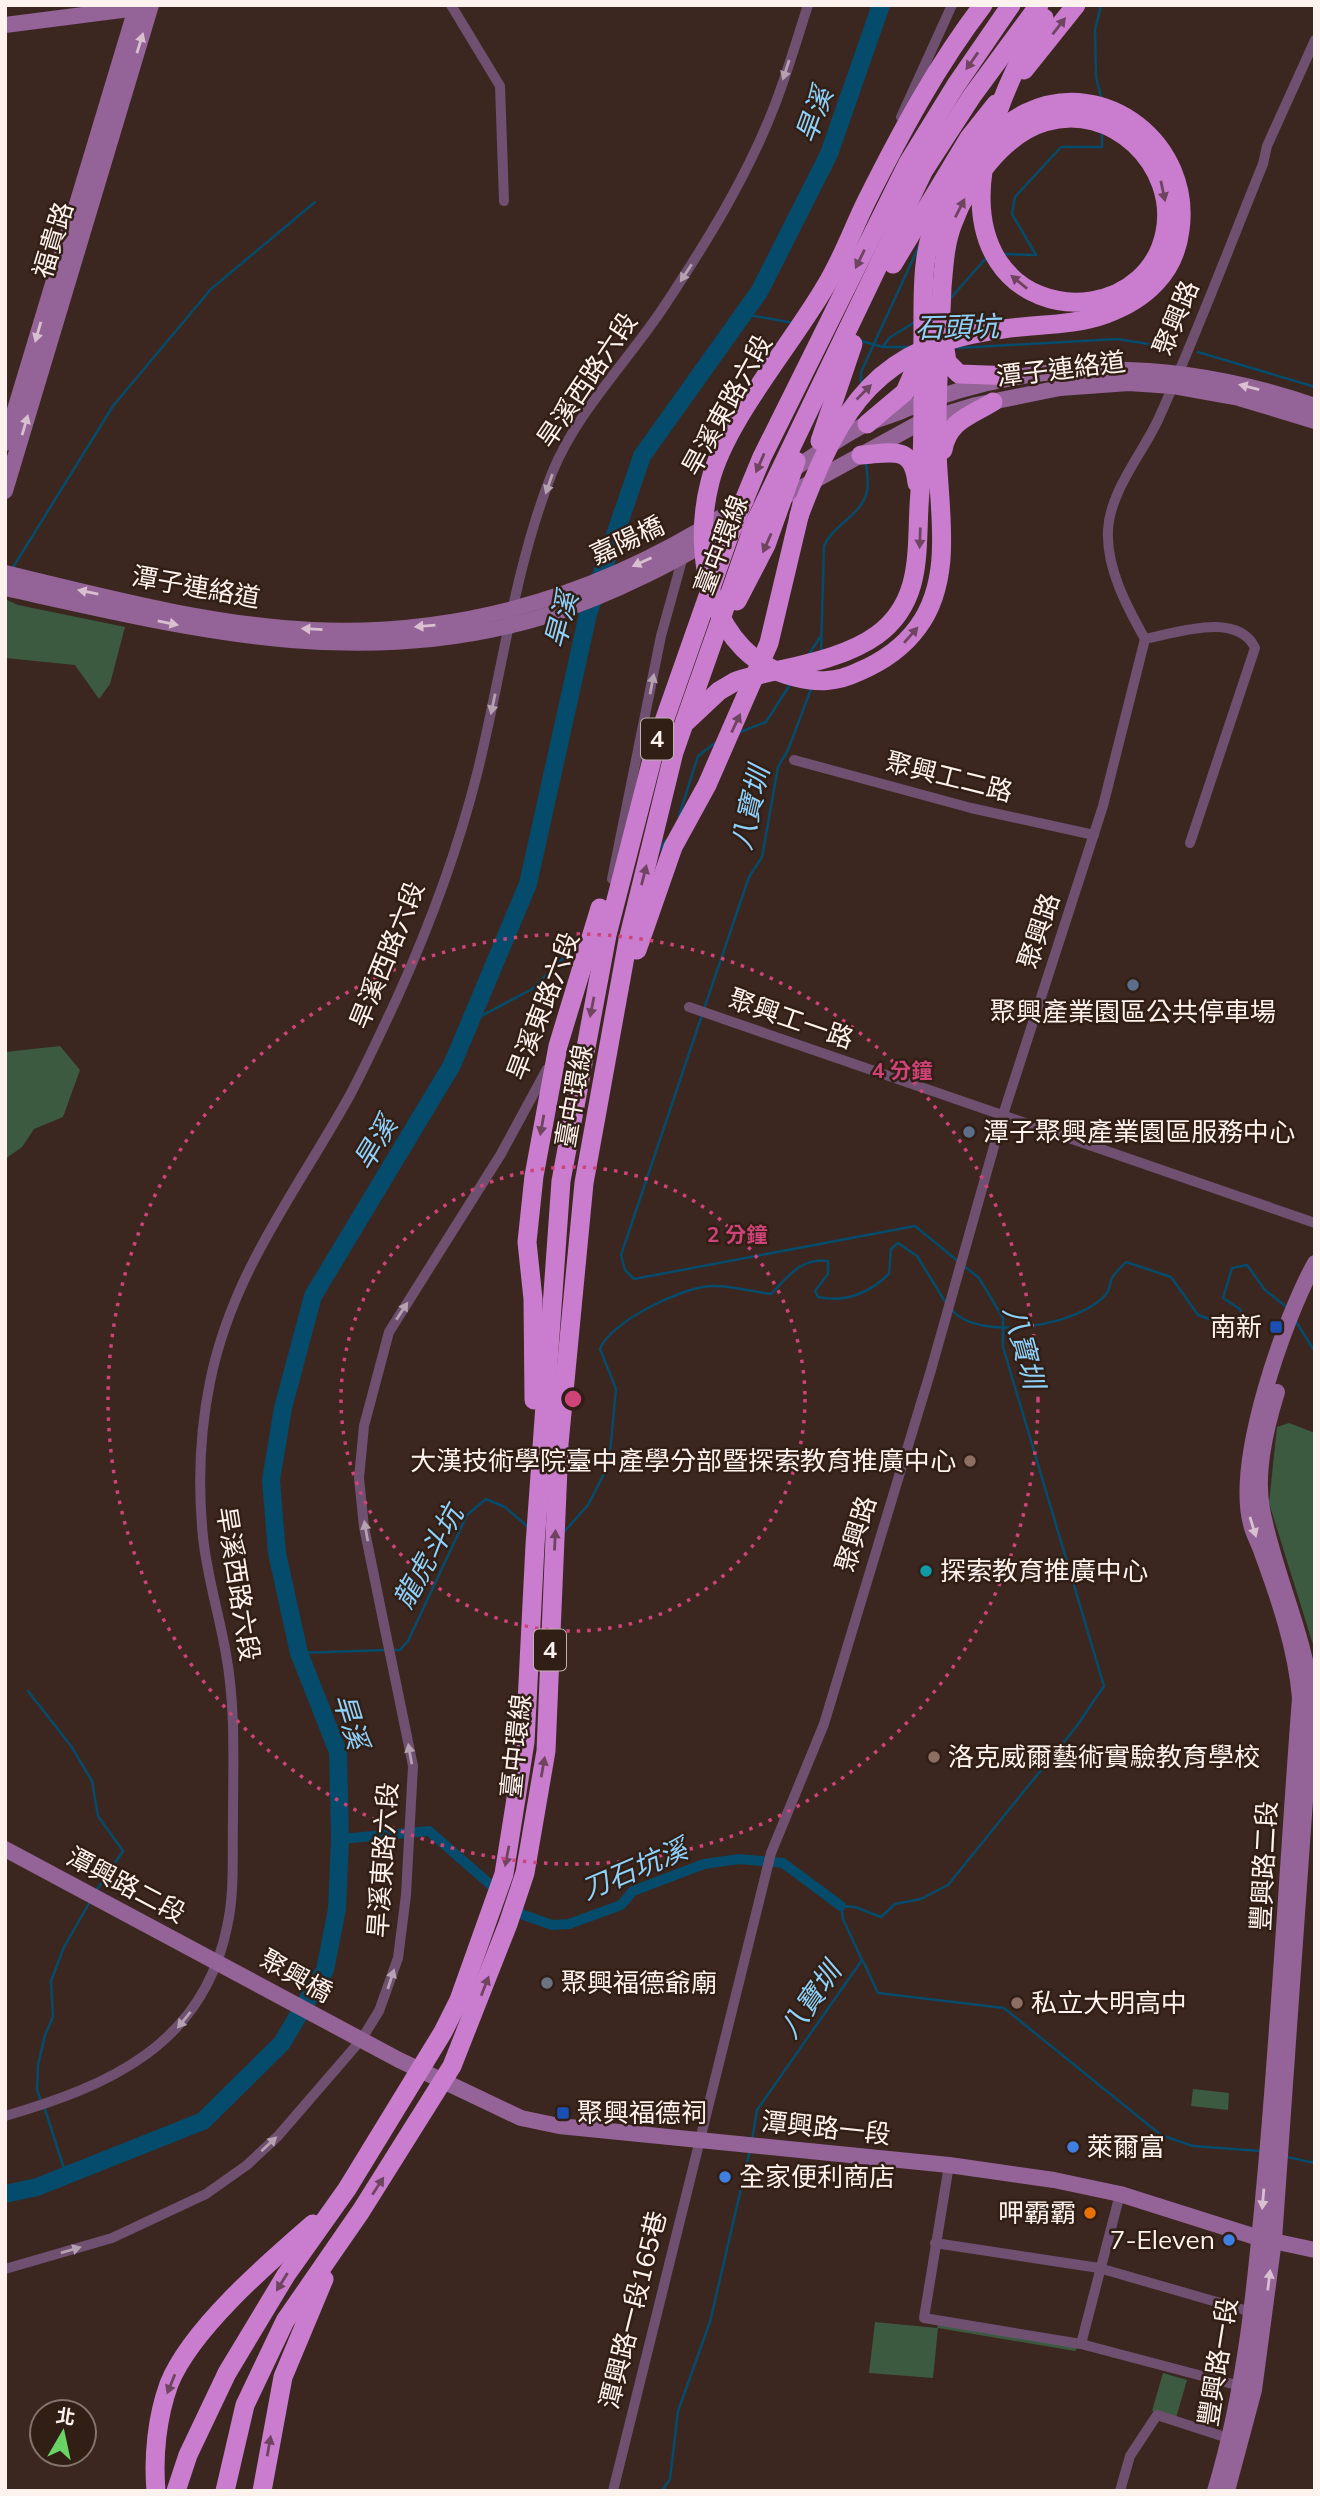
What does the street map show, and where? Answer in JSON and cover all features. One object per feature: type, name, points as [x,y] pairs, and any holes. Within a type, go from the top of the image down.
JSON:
[{"type":"highway","points":[[799,516],[818,464],[846,412],[866,388],[900,361],[960,337],[1091,318],[1145,295],[1167,269],[1179,243],[1182,196],[1177,175],[1148,132],[1118,114],[1094,106],[1068,103],[1026,113],[999,130],[971,155],[948,191],[930,230],[923,272],[922,352],[930,409],[940,472],[942,555],[928,611],[912,634],[889,657],[856,673],[823,682],[787,675],[766,666],[739,643],[717,610],[706,579],[701,534],[714,466],[743,413],[828,284],[868,197],[925,90],[957,39],[983,5]]},
{"type":"highway","name":"臺中環線","points":[[335,2206],[443,2032],[464,1988],[504,1874],[525,1742],[535,1545],[561,1181],[607,936],[656,744],[728,539],[762,457],[908,163],[956,85],[1011,5]]},
{"type":"highway","points":[[535,1545],[533,1299],[527,1242],[534,1176],[558,1046],[654,713],[720,628],[748,582],[775,525],[801,445],[841,349],[915,201],[1041,5]]},
{"type":"highway","name":"臺中環線","points":[[339,2242],[452,2066],[508,1924],[524,1873],[546,1751],[559,1444],[584,1183],[628,940],[674,752],[754,525],[924,170],[972,96],[1041,5]]},
{"type":"highway","points":[[617,847],[689,718],[719,691],[736,681],[847,650],[886,627],[903,606],[916,573],[920,494],[943,273],[953,221],[970,188],[984,171],[990,162],[1022,134],[1043,122],[1086,119],[1108,126],[1142,150],[1155,167],[1165,192],[1167,223],[1162,246],[1148,268],[1123,290],[1102,300],[1071,304],[1042,298],[1024,288],[998,260],[990,244],[982,217],[982,192],[983,183],[984,172],[985,162],[1006,90],[1031,37],[1052,5]]},
{"type":"highway","points":[[615,1013],[673,847],[712,773],[769,643],[799,516],[850,349],[901,247],[969,138],[1076,5]]},
{"type":"highway","points":[[940,321],[944,351],[954,371],[970,377],[1015,376]]},
{"type":"highway","points":[[867,424],[905,392],[922,352]]},
{"type":"highway","points":[[940,472],[949,430],[957,421],[993,402]]},
{"type":"highway","points":[[861,455],[894,452],[904,455],[913,463],[920,494]]},
{"type":"highway","points":[[156,2491],[155,2454],[162,2411],[170,2384],[184,2357],[252,2280],[335,2206]]},
{"type":"highway","points":[[176,2491],[188,2455],[227,2373],[286,2275],[335,2206]]},
{"type":"highway","points":[[225,2491],[245,2405],[285,2321],[339,2242]]},
{"type":"highway","points":[[262,2491],[283,2378],[339,2242]]},
{"type":"street","points":[[451,5],[499,86],[504,201]]},
{"type":"street","name":"旱溪西路六段","points":[[5,2116],[98,2085],[139,2061],[188,2016],[221,1963],[232,1898],[234,1706],[226,1652],[207,1563],[202,1508],[203,1447],[209,1388],[219,1346],[240,1286],[258,1247],[371,1053],[436,899],[475,781],[519,578],[554,467],[596,399],[649,330],[700,252],[773,110],[808,5]]},
{"type":"street","name":"旱溪東路六段","points":[[5,2269],[112,2238],[206,2194],[247,2165],[278,2136],[361,2040],[379,2011],[398,1958],[406,1895],[413,1766],[365,1527],[359,1478],[365,1426],[389,1332],[501,1154],[550,1064],[574,1004],[607,902],[661,636],[710,472],[748,403],[825,286],[952,5]]},
{"type":"street","points":[[5,25],[147,6]]},
{"type":"street","name":"福貴路","points":[[5,443],[147,6]]},
{"type":"street","name":"福貴路","points":[[5,491],[147,6]]},
{"type":"street","name":"聚興路","points":[[699,2140],[771,1853],[824,1724],[931,1370],[1002,1118],[1094,835],[1145,639],[1127,607],[1111,557],[1109,521],[1114,503],[1158,419],[1263,164],[1267,146],[1315,40]]},
{"type":"street","name":"潭子連絡道","points":[[861,455],[930,409],[1015,376],[1096,368],[1257,388],[1315,406]]},
{"type":"street","name":"潭子連絡道","points":[[867,424],[930,409],[993,402],[1083,385],[1175,379],[1315,421]]},
{"type":"street","name":"嘉陽橋","points":[[380,637],[482,617],[590,585],[695,534],[867,424]]},
{"type":"street","name":"嘉陽橋","points":[[380,637],[438,639],[545,616],[608,593],[680,558],[861,455]]},
{"type":"street","name":"潭子連絡道","points":[[5,573],[247,623],[380,637]]},
{"type":"street","name":"潭子連絡道","points":[[5,588],[246,637],[334,645],[380,637]]},
{"type":"street","points":[[1145,639],[1188,631],[1232,629],[1246,635],[1255,648],[1190,843]]},
{"type":"street","name":"聚興工二路","points":[[794,760],[971,808],[1094,835]]},
{"type":"street","name":"聚興工一路","points":[[689,1007],[1002,1118],[1315,1223]]},
{"type":"street","name":"豐興路二段","points":[[1267,2239],[1300,1698],[1298,1670],[1251,1525],[1249,1469],[1258,1419],[1315,1263]]},
{"type":"street","name":"潭興路二段","points":[[5,1849],[221,1963]]},
{"type":"street","name":"聚興橋","points":[[221,1963],[344,2031]]},
{"type":"street","name":"潭興路一段","points":[[344,2031],[522,2118],[559,2126],[949,2165],[1054,2179],[1120,2194],[1267,2239],[1315,2250]]},
{"type":"street","name":"潭興路一段165巷","points":[[613,2491],[699,2140]]},
{"type":"street","points":[[949,2165],[923,2318],[1081,2344],[1248,2388]]},
{"type":"street","points":[[1081,2344],[1120,2194]]},
{"type":"street","name":"豐興路一段","points":[[1227,2491],[1248,2388],[1267,2239]]},
{"type":"street","points":[[935,2243],[1100,2268],[1258,2312]]},
{"type":"street","points":[[1120,2491],[1130,2456],[1157,2415],[1236,2441]]},
{"type":"street","name":"豐興路一段","points":[[1215,2491],[1236,2441]]},
{"type":"green space","points":[[5,599],[18,605],[125,627],[110,684],[99,699],[75,665],[5,658]]},
{"type":"green space","points":[[60,1046],[80,1070],[63,1117],[34,1129],[22,1147],[5,1159],[5,1052]]},
{"type":"green space","points":[[1289,1423],[1315,1433],[1315,1651],[1269,1503],[1277,1427]]},
{"type":"green space","points":[[1193,2089],[1229,2093],[1228,2110],[1191,2106]]},
{"type":"green space","points":[[940,2320],[1081,2344],[1075,2351],[938,2328],[933,2378],[869,2373],[875,2322],[937,2328]]},
{"type":"green space","points":[[1163,2373],[1187,2380],[1176,2418],[1152,2411]]},
{"type":"waterway","name":"旱溪","points":[[5,2194],[37,2187],[203,2121],[282,2043],[325,1970],[337,1909],[340,1839],[338,1752],[299,1653],[277,1553],[271,1480],[283,1408],[313,1296],[452,1065],[528,884],[588,614],[642,456],[759,292],[829,154],[881,5]]},
{"type":"waterway","points":[[1101,5],[1095,30],[1096,77],[1102,101]]},
{"type":"waterway","points":[[1003,254],[1036,255],[1012,214],[1015,197],[1061,147],[1102,147],[1102,132]]},
{"type":"waterway","points":[[12,569],[113,406],[211,289],[315,202]]},
{"type":"waterway","name":"八寶圳","points":[[861,384],[861,372],[919,246]]},
{"type":"waterway","points":[[950,299],[987,257]]},
{"type":"waterway","name":"石頭坑","points":[[743,314],[794,323]]},
{"type":"waterway","points":[[883,347],[889,338],[915,322]]},
{"type":"waterway","name":"石頭坑","points":[[958,348],[1117,339],[1174,348]]},
{"type":"waterway","name":"石頭坑","points":[[861,341],[883,347],[910,347]]},
{"type":"waterway","name":"石頭坑","points":[[1198,352],[1315,387]]},
{"type":"waterway","name":"八寶圳","points":[[821,653],[824,546],[828,538],[854,514],[864,500],[868,485],[866,463]]},
{"type":"waterway","points":[[809,654],[821,636]]},
{"type":"waterway","points":[[740,732],[766,722],[791,683]]},
{"type":"waterway","name":"八寶圳","points":[[704,1009],[749,877],[762,857],[778,767],[788,750],[811,689]]},
{"type":"waterway","points":[[679,816],[698,756],[715,743]]},
{"type":"waterway","points":[[658,852],[666,840]]},
{"type":"waterway","points":[[470,1022],[532,989],[581,941]]},
{"type":"waterway","name":"八寶圳","points":[[702,1015],[621,1255],[625,1270],[634,1279],[915,1226],[959,1262]]},
{"type":"waterway","name":"龍虎斗坑","points":[[564,1532],[588,1505],[609,1464],[616,1389],[600,1349],[606,1339],[632,1317],[666,1299],[698,1288],[726,1287],[771,1294],[796,1269],[819,1261],[828,1261],[828,1274],[815,1291],[818,1297],[838,1299],[856,1295],[889,1274],[891,1249],[898,1243],[917,1256],[946,1303]]},
{"type":"waterway","name":"龍虎斗坑","points":[[952,1310],[966,1320],[985,1326],[1007,1328],[1055,1321],[1077,1314],[1095,1304],[1107,1293],[1113,1276],[1126,1262],[1171,1277],[1198,1315],[1225,1325],[1243,1318],[1240,1309],[1223,1298],[1232,1268],[1247,1265],[1265,1290],[1288,1308]]},
{"type":"waterway","name":"八寶圳","points":[[752,2140],[757,2110],[862,1960],[843,1919],[841,1906],[855,1907],[881,1917],[895,1904],[921,1899],[948,1885],[1076,1727],[1104,1686],[1003,1347],[1003,1318],[979,1278],[964,1266]]},
{"type":"waterway","name":"龍虎斗坑","points":[[1295,1320],[1315,1352]]},
{"type":"waterway","name":"龍虎斗坑","points":[[393,1650],[400,1650],[408,1641],[467,1515],[486,1499],[505,1507],[528,1527]]},
{"type":"waterway","name":"龍虎斗坑","points":[[299,1653],[387,1650]]},
{"type":"waterway","points":[[28,1691],[71,1746],[92,1781],[98,1816],[123,1851],[96,1891]]},
{"type":"waterway","name":"刀石坑溪","points":[[340,1839],[429,1831],[500,1893]]},
{"type":"waterway","name":"刀石坑溪","points":[[512,1905],[521,1914],[552,1925],[569,1924],[621,1905],[633,1891],[704,1864],[739,1859],[783,1863],[841,1906]]},
{"type":"waterway","points":[[41,2100],[37,2090],[38,2065],[45,2035],[53,2017],[51,1981],[64,1947],[91,1900]]},
{"type":"waterway","name":"刀石坑溪","points":[[863,1961],[878,1993],[1004,2008],[1161,2135],[1193,2146],[1260,2151]]},
{"type":"waterway","points":[[44,2106],[66,2175]]},
{"type":"waterway","name":"八寶圳","points":[[662,2491],[670,2479],[678,2411],[710,2322],[750,2150]]},
{"type":"waterway","name":"刀石坑溪","points":[[1287,2157],[1315,2163]]},
{"type":"place","name":"聚興產業園區公共停車場","points":[[1133,985]]},
{"type":"place","name":"潭子聚興產業園區服務中心","points":[[969,1132]]},
{"type":"place","name":"南新","points":[[1276,1327]]},
{"type":"place","name":"大漢技術學院臺中產學分部暨探索教育推廣中心","points":[[970,1461]]},
{"type":"place","name":"探索教育推廣中心","points":[[926,1571]]},
{"type":"place","name":"洛克威爾藝術實驗教育學校","points":[[934,1757]]},
{"type":"place","name":"聚興福德爺廟","points":[[547,1983]]},
{"type":"place","name":"私立大明高中","points":[[1017,2003]]},
{"type":"place","name":"聚興福德祠","points":[[563,2113]]},
{"type":"place","name":"萊爾富","points":[[1073,2147]]},
{"type":"place","name":"全家便利商店","points":[[725,2177]]},
{"type":"place","name":"呷霸霸","points":[[1090,2213]]},
{"type":"place","name":"7-Eleven","points":[[1229,2240]]}]
